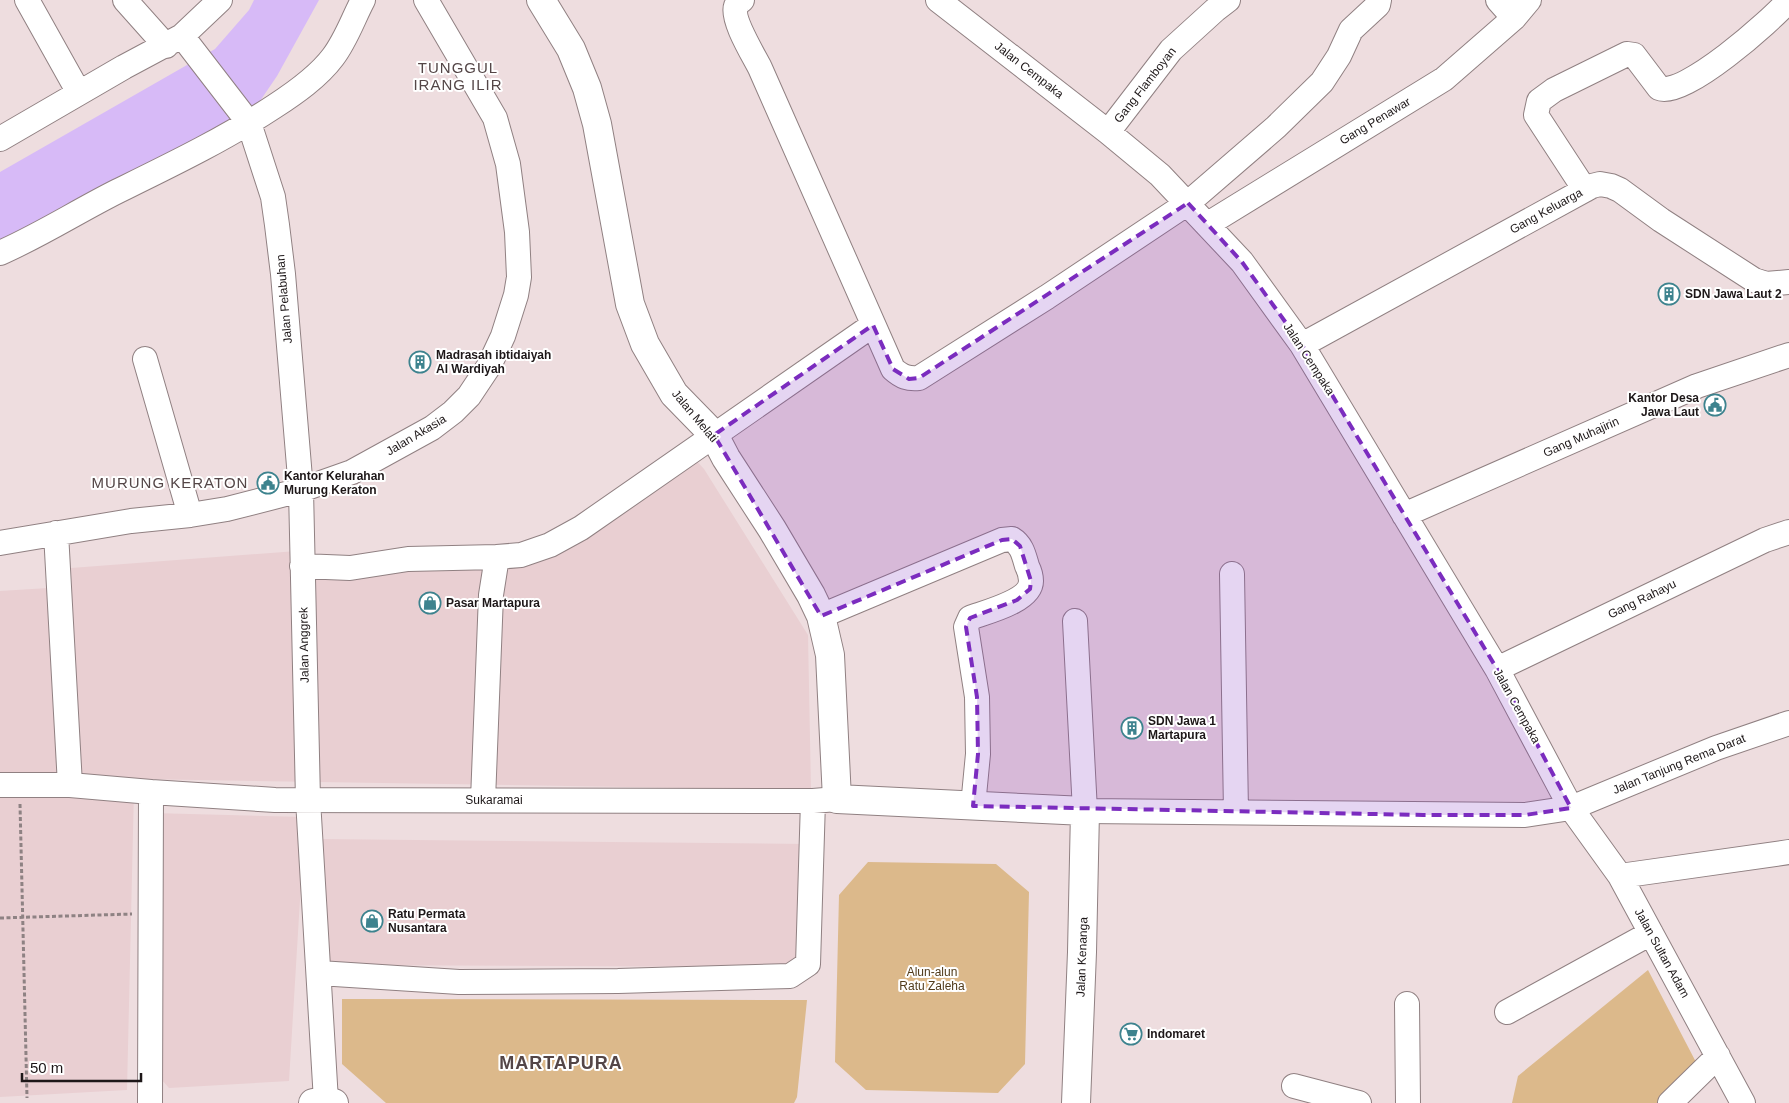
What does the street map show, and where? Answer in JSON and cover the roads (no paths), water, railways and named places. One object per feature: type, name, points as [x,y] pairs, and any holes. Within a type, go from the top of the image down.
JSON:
[{"type":"main road","name":"Jalan Melati","points":[[541,0],[572,49],[589,97],[597,124],[608,177],[630,304],[645,344],[674,394],[714,435],[726,458],[806,587],[821,616],[830,655],[825,800]]},
{"type":"main road","points":[[825,800],[1085,811]]},
{"type":"main road","name":"Jalan Kenanga","points":[[1076,1103],[1085,811]]},
{"type":"street","points":[[26,0],[79,93]]},
{"type":"street","name":"Jalan Pelabuhan","points":[[125,0],[174,41],[198,54],[246,119],[273,197],[283,274],[301,490]]},
{"type":"street","points":[[0,139],[174,41],[220,0]]},
{"type":"street","points":[[0,253],[52,228],[150,176],[309,81],[332,58],[347,34],[363,0]]},
{"type":"street","name":"Jalan Akasia","points":[[0,543],[56,532],[227,509],[301,490],[352,472],[432,428],[453,412],[474,389],[489,366],[504,336],[516,295],[519,277],[518,232],[508,164],[495,118],[426,0]]},
{"type":"street","points":[[742,0],[736,6],[735,15],[740,27],[760,68],[893,369],[900,376],[909,379],[919,378],[1047,297],[1188,203],[1276,127],[1322,82],[1339,56],[1351,30],[1378,5],[1379,0]]},
{"type":"street","name":"Jalan Cempaka","points":[[938,0],[1108,132],[1160,175],[1242,262],[1302,345],[1497,669],[1571,808]]},
{"type":"street","name":"Gang Flamboyan","points":[[1108,132],[1203,8],[1228,0]]},
{"type":"street","points":[[1498,0],[1514,18]]},
{"type":"street","name":"Gang Penawar","points":[[1208,224],[1444,79],[1514,18],[1529,0]]},
{"type":"street","points":[[1585,190],[1536,115],[1539,101],[1554,90],[1627,54],[1634,55],[1659,88],[1662,90],[1675,88],[1722,61],[1768,23],[1789,0]]},
{"type":"street","name":"Gang Keluarga","points":[[1302,345],[1592,186],[1600,184],[1620,190],[1719,259],[1754,280],[1766,284],[1789,282]]},
{"type":"street","points":[[302,566],[350,568],[415,559],[497,558],[521,555],[550,545],[581,528],[873,325]]},
{"type":"street","name":"Gang Muhajirin","points":[[1404,515],[1697,386],[1789,355]]},
{"type":"street","points":[[144,359],[190,515]]},
{"type":"street","name":"Jalan Anggrek","points":[[301,490],[308,800],[319,973],[324,1102]]},
{"type":"street","points":[[56,532],[70,785]]},
{"type":"street","name":"Gang Rahayu","points":[[1497,669],[1765,540],[1789,532]]},
{"type":"street","points":[[821,616],[1002,540],[1012,539],[1020,546],[1031,581],[1030,589],[1017,600],[970,618],[966,626],[977,697],[978,754],[973,806]]},
{"type":"street","points":[[483,800],[492,595],[497,558]]},
{"type":"street","points":[[1232,574],[1236,812]]},
{"type":"street","points":[[1075,621],[1085,811]]},
{"type":"street","name":"Jalan Tanjung Rema Darat","points":[[1085,811],[1524,815],[1571,808],[1716,748],[1789,723]]},
{"type":"street","name":"Sukaramai","points":[[10,785],[70,785],[275,800],[825,800]]},
{"type":"street","points":[[150,1103],[151,792]]},
{"type":"street","points":[[319,973],[460,982],[618,981],[790,976],[808,964],[825,800]]},
{"type":"street","name":"Jalan Sultan Adam","points":[[1571,808],[1620,876],[1743,1103]]},
{"type":"street","points":[[1620,876],[1789,852]]},
{"type":"street","points":[[1507,1012],[1651,933]]},
{"type":"street","points":[[1407,1004],[1408,1103]]},
{"type":"street","points":[[1670,1103],[1718,1056]]},
{"type":"street","points":[[1294,1086],[1359,1103]]},
{"type":"place","name":"SDN Jawa Laut 2","points":[[1669,294]]},
{"type":"place","name":"Madrasah ibtidaiyah Al Wardiyah","points":[[420,362]]},
{"type":"place","name":"Kantor Desa Jawa Laut","points":[[1715,405]]},
{"type":"place","name":"Kantor Kelurahan Murung Keraton","points":[[268,483]]},
{"type":"place","name":"Pasar Martapura","points":[[430,603]]},
{"type":"place","name":"SDN Jawa 1 Martapura","points":[[1132,728]]},
{"type":"place","name":"Ratu Permata Nusantara","points":[[372,921]]},
{"type":"place","name":"Indomaret","points":[[1131,1034]]},
{"type":"district","name":"TUNGGUL IRANG ILIR","points":[[458,76]]},
{"type":"district","name":"MURUNG KERATON","points":[[170,482]]},
{"type":"district","name":"MARTAPURA","points":[[561,1063]]},
{"type":"park label","name":"Alun-alun Ratu Zaleha","points":[[932,979]]}]
